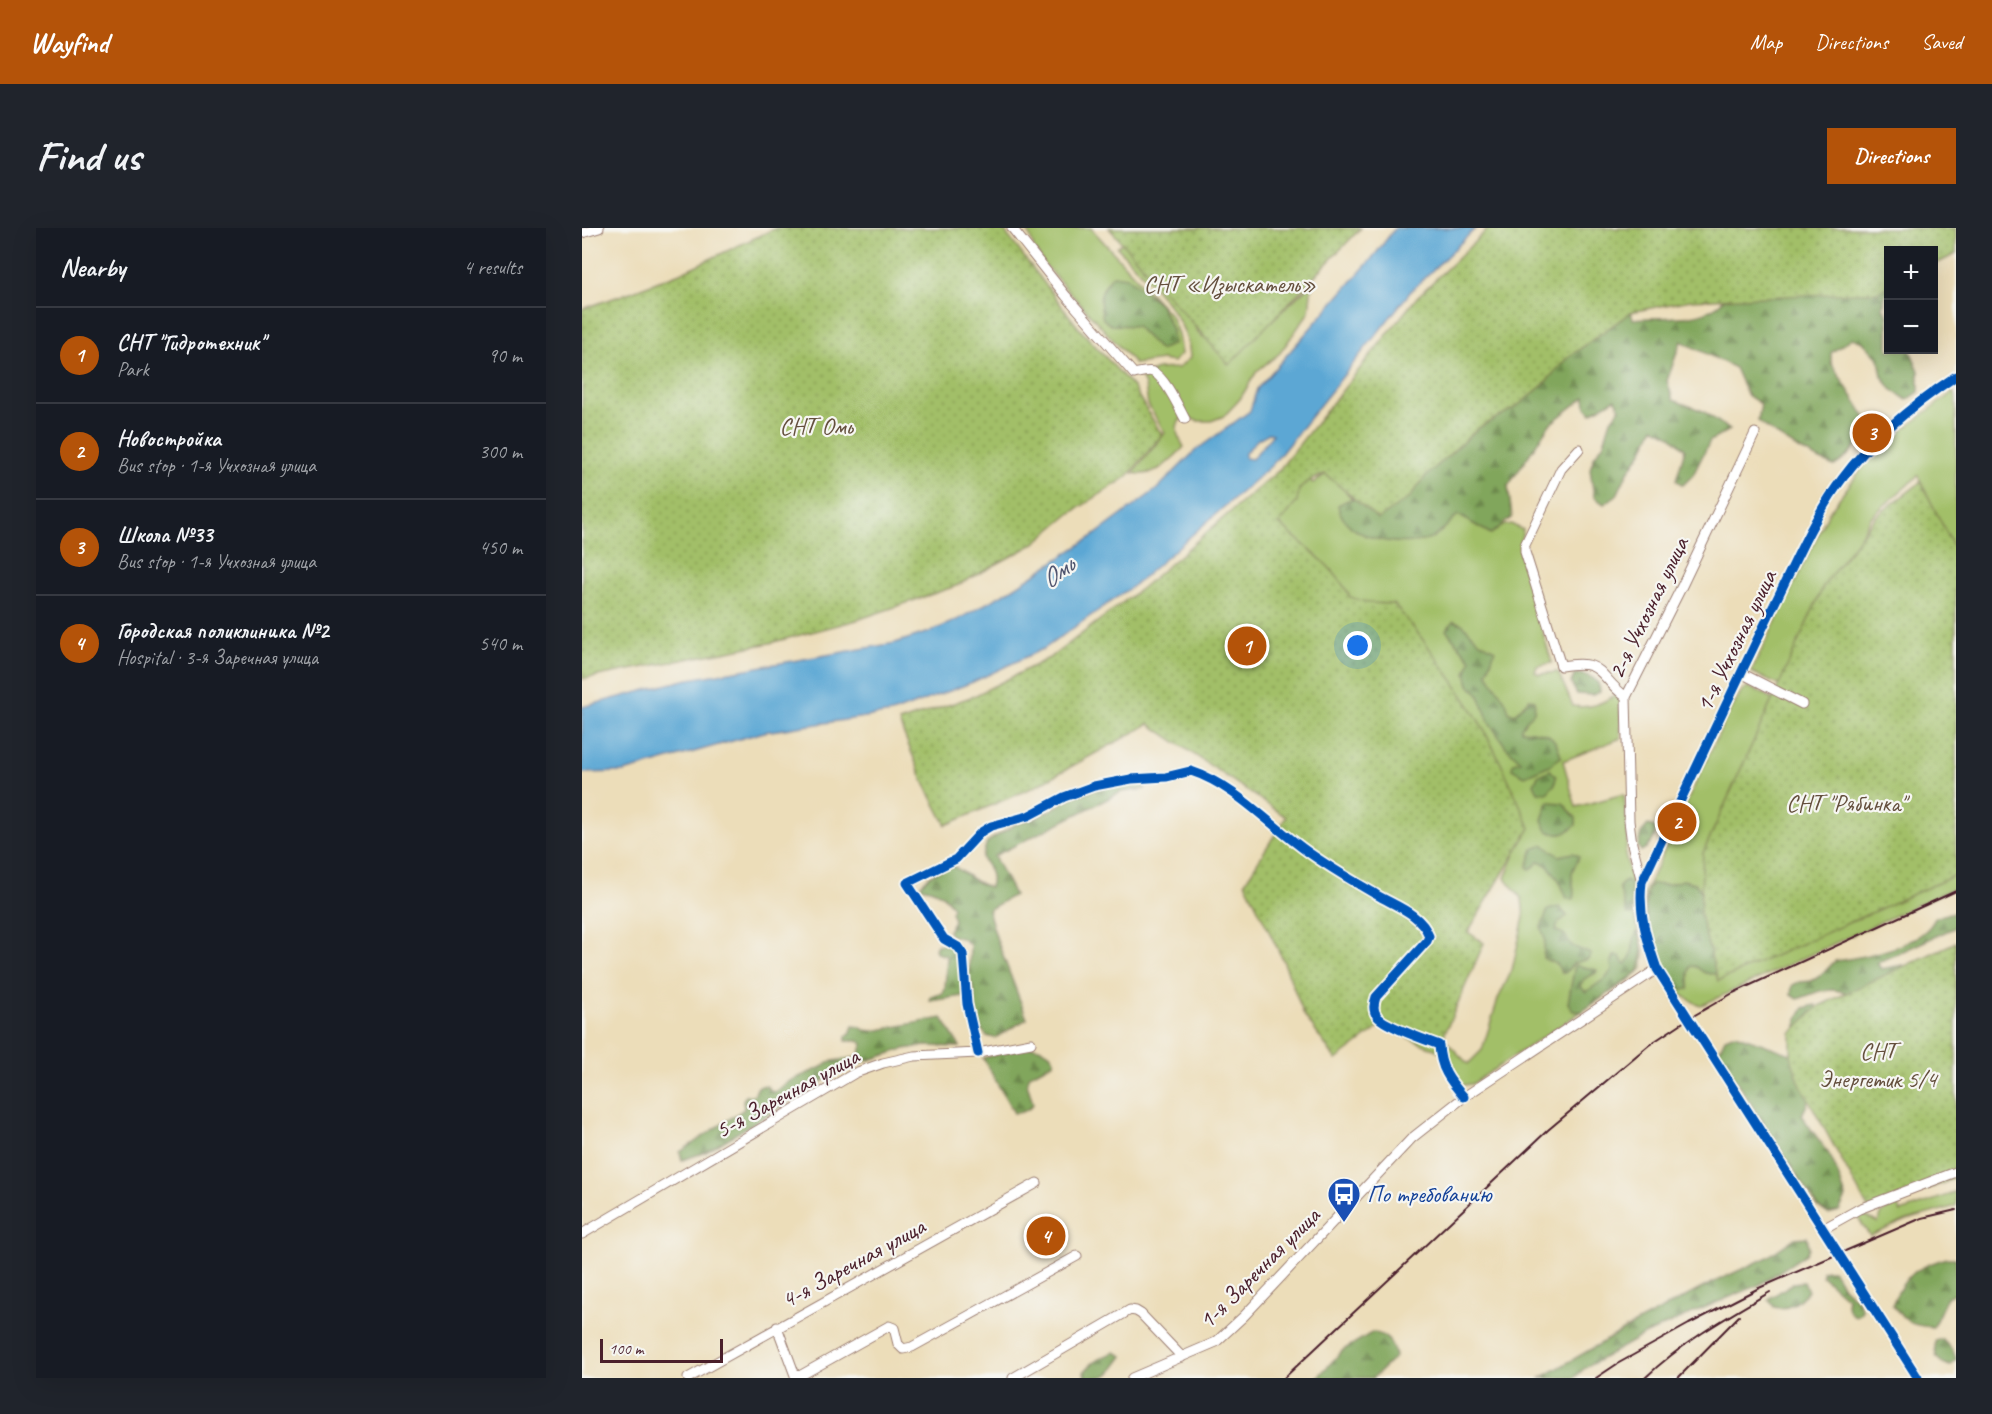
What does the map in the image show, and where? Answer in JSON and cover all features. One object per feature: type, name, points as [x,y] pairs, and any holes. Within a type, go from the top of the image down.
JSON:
[{"type":"street","points":[[582,233],[599,228]]},
{"type":"street","points":[[1012,228],[1066,296],[1134,374],[1150,371],[1155,373],[1174,399],[1185,420]]},
{"type":"street","name":"1-я Учхозная улица","points":[[1918,1378],[1657,969],[1641,911],[1642,882],[1815,523],[1841,480],[1882,433],[1956,376]]},
{"type":"street","name":"2-я Учхозная улица","points":[[1642,882],[1632,844],[1629,821],[1626,697],[1755,433]]},
{"type":"street","points":[[1579,449],[1561,468],[1525,545],[1525,552],[1561,666],[1579,663],[1598,668],[1614,688],[1626,697]]},
{"type":"street","points":[[1741,673],[1802,704]]},
{"type":"street","points":[[978,1053],[967,1004],[963,954],[958,947],[944,939],[907,883],[956,859],[981,832],[992,826],[1028,816],[1064,796],[1094,786],[1131,779],[1166,777],[1191,771],[1218,784],[1248,804],[1298,845],[1338,871],[1422,921],[1429,936],[1427,941],[1419,953],[1376,997],[1375,1011],[1376,1015],[1386,1023],[1439,1045],[1442,1067],[1449,1080],[1464,1097]]},
{"type":"street","name":"1-я Заречная улица","points":[[1132,1378],[1202,1350],[1228,1332],[1412,1138],[1464,1097],[1657,969]]},
{"type":"street","name":"5-я Заречная улица","points":[[582,1234],[855,1073],[883,1063],[914,1056],[978,1053],[1031,1042]]},
{"type":"street","points":[[1823,1229],[1859,1209],[1956,1172]]},
{"type":"street","name":"4-я Заречная улица","points":[[688,1378],[1037,1183]]},
{"type":"street","points":[[777,1327],[796,1378],[889,1326],[894,1328],[900,1347],[903,1349],[912,1347],[1077,1256]]},
{"type":"street","points":[[1012,1378],[1130,1310],[1141,1314],[1182,1357]]},
{"type":"green space","name":"СНТ Омь","points":[[776,228],[1002,228],[1078,327],[1133,387],[1162,435],[1127,477],[1071,513],[1032,545],[956,586],[857,620],[770,643],[582,679],[582,309],[680,273]]},
{"type":"green space","points":[[1027,228],[1091,228],[1171,316],[1178,334],[1181,354],[1173,362],[1162,360],[1135,364],[1044,264],[1034,248]]},
{"type":"green space","name":"СНТ «Изыскатель»","points":[[1109,228],[1361,228],[1229,365]]},
{"type":"green space","points":[[1489,228],[1956,228],[1956,254],[1938,263],[1938,246],[1884,246],[1884,289],[1878,292],[1691,300],[1631,312],[1566,359],[1543,385],[1516,407],[1478,428],[1425,477],[1410,497],[1378,519],[1325,474],[1307,482],[1299,490],[1297,502],[1279,524],[1328,566],[1350,597],[1369,603],[1394,604],[1404,616],[1444,668],[1479,722],[1530,828],[1468,932],[1484,943],[1444,1035],[1441,1052],[1381,1026],[1336,1060],[1304,1015],[1283,960],[1245,882],[1286,817],[1149,724],[1034,787],[946,825],[924,783],[899,722],[974,696],[1051,657],[1143,587],[1278,471],[1417,297]]},
{"type":"green space","points":[[1124,241],[1183,308],[1200,335],[1235,355],[1312,283],[1309,312],[1280,353],[1257,371],[1240,399],[1224,416],[1211,421],[1188,418],[1180,420],[1177,431],[1184,447],[1161,468],[1141,474],[1133,473],[1165,433],[1148,405],[1145,385],[1141,377],[1157,369],[1178,368],[1190,358],[1188,342],[1173,312],[1117,247]]},
{"type":"green space","points":[[1884,265],[1884,354],[1912,354],[1919,371],[1919,392],[1907,400],[1891,389],[1882,376],[1879,359],[1863,342],[1852,338],[1831,353],[1831,363],[1868,421],[1855,446],[1834,466],[1794,446],[1758,421],[1761,404],[1747,395],[1735,368],[1681,341],[1667,381],[1673,400],[1703,411],[1730,430],[1710,441],[1693,475],[1683,485],[1676,480],[1685,449],[1671,436],[1654,427],[1617,495],[1604,504],[1594,497],[1590,469],[1594,457],[1604,443],[1611,420],[1620,409],[1615,399],[1591,413],[1586,407],[1585,397],[1550,424],[1508,486],[1512,517],[1491,534],[1458,515],[1441,532],[1430,539],[1418,542],[1389,541],[1362,534],[1342,517],[1338,505],[1348,500],[1367,497],[1425,477],[1478,428],[1516,407],[1543,385],[1566,359],[1631,312],[1633,319],[1698,315],[1717,306],[1733,288]]},
{"type":"green space","points":[[1113,275],[1127,277],[1160,304],[1172,330],[1173,344],[1160,350],[1136,326],[1111,325],[1103,319],[1100,305],[1101,295]]},
{"type":"green space","points":[[1953,392],[1956,397],[1956,553],[1918,476],[1870,518],[1782,687],[1751,672],[1829,512],[1875,451]]},
{"type":"green space","points":[[1289,461],[1313,483],[1329,472],[1359,507],[1445,518],[1463,513],[1489,528],[1511,524],[1523,530],[1520,556],[1552,663],[1537,666],[1535,672],[1539,674],[1558,672],[1573,706],[1585,707],[1596,704],[1617,694],[1622,699],[1620,706],[1621,738],[1563,761],[1576,807],[1624,794],[1628,838],[1625,853],[1630,876],[1636,889],[1634,914],[1644,955],[1642,968],[1635,976],[1472,1084],[1463,1085],[1450,1070],[1445,1055],[1446,1041],[1468,1064],[1482,1050],[1498,999],[1512,970],[1524,917],[1522,899],[1505,878],[1525,830],[1347,600],[1330,574],[1276,520]]},
{"type":"green space","name":"СНТ \"Рябинка\"","points":[[1921,482],[1956,552],[1956,875],[1718,981],[1700,915],[1703,853],[1824,585],[1875,517]]},
{"type":"green space","points":[[1454,621],[1462,624],[1480,642],[1495,650],[1487,673],[1506,702],[1509,712],[1515,714],[1529,699],[1535,700],[1534,712],[1521,730],[1547,734],[1552,738],[1559,748],[1561,757],[1550,765],[1525,776],[1512,769],[1513,763],[1521,761],[1506,747],[1489,722],[1478,693],[1469,685],[1466,673],[1471,660],[1446,630]]},
{"type":"green space","points":[[1575,674],[1595,680],[1600,692],[1593,695],[1577,694],[1571,683]]},
{"type":"green space","points":[[1748,687],[1764,694],[1783,707],[1956,873],[1956,887],[1700,1006],[1677,992],[1655,957],[1645,919],[1645,892],[1725,720],[1742,691]]},
{"type":"green space","points":[[1550,770],[1556,776],[1555,784],[1547,793],[1538,792],[1534,784],[1538,776]]},
{"type":"green space","points":[[1144,782],[1145,789],[1121,792],[994,856],[1014,895],[988,910],[1027,1019],[995,1038],[987,1036],[981,1029],[975,1008],[974,990],[969,977],[970,945],[963,939],[950,935],[948,931],[954,920],[951,912],[953,908],[947,899],[930,889],[920,887],[922,883],[934,873],[953,866],[990,887],[991,875],[982,858],[987,842],[1014,825],[1038,817],[1075,796],[1107,786]]},
{"type":"green space","points":[[1548,802],[1563,803],[1576,818],[1576,825],[1563,834],[1547,831],[1542,820]]},
{"type":"green space","points":[[1648,825],[1655,827],[1655,835],[1648,847],[1641,851],[1638,846],[1641,833]]},
{"type":"green space","points":[[1544,845],[1559,856],[1573,853],[1579,856],[1572,872],[1573,899],[1567,899],[1556,876],[1543,863],[1538,861],[1530,869],[1527,867],[1533,849]]},
{"type":"green space","points":[[1626,880],[1631,884],[1632,915],[1627,914],[1619,887]]},
{"type":"green space","points":[[1683,880],[1695,883],[1704,895],[1727,971],[1707,973],[1691,966],[1689,989],[1679,990],[1664,967],[1652,939],[1646,910],[1651,884],[1667,885]]},
{"type":"green space","points":[[1559,907],[1567,916],[1558,923],[1556,931],[1564,934],[1572,946],[1591,954],[1588,959],[1574,963],[1565,973],[1561,973],[1555,964],[1543,958],[1545,939],[1541,927],[1548,910]]},
{"type":"green space","points":[[1956,913],[1956,927],[1877,963],[1881,969],[1903,965],[1900,974],[1854,994],[1834,990],[1820,991],[1798,999],[1791,995],[1794,984],[1815,980],[1835,961],[1891,949],[1918,936],[1935,918]]},
{"type":"green space","points":[[1637,932],[1642,946],[1638,972],[1581,1012],[1573,1011],[1568,1003],[1575,965],[1597,970],[1596,973],[1584,979],[1580,986],[1586,992],[1606,978],[1612,970],[1611,964],[1614,956],[1620,956],[1626,964],[1631,957]]},
{"type":"green space","name":"СНТ Энергетик 5/4","points":[[1956,942],[1956,1178],[1870,1212],[1800,1084],[1791,1058],[1791,1033],[1819,1006]]},
{"type":"green space","points":[[937,945],[950,947],[959,957],[963,996],[930,1001],[931,997],[943,993],[945,989],[947,956],[937,953],[935,949]]},
{"type":"green space","points":[[1816,1005],[1822,1018],[1797,1032],[1797,1021],[1804,1008]]},
{"type":"green space","points":[[942,1018],[960,1047],[926,1046],[904,1049],[844,1068],[706,1152],[682,1160],[680,1152],[744,1109],[743,1100],[746,1096],[754,1095],[758,1087],[766,1085],[772,1092],[777,1091],[788,1082],[828,1062],[858,1057],[863,1044],[859,1041],[846,1041],[846,1036],[850,1034],[853,1026],[873,1031]]},
{"type":"green space","points":[[1735,1034],[1802,1058],[1815,1087],[1802,1115],[1827,1151],[1837,1171],[1846,1197],[1839,1211],[1828,1214],[1817,1206],[1718,1053],[1725,1038]]},
{"type":"green space","points":[[1027,1046],[1048,1052],[1054,1062],[1030,1075],[1027,1083],[1033,1104],[1025,1111],[1014,1113],[983,1058]]},
{"type":"green space","points":[[1956,1192],[1956,1206],[1907,1220],[1870,1236],[1856,1215],[1862,1214],[1878,1223],[1882,1213],[1897,1203],[1901,1212]]},
{"type":"green space","points":[[1807,1237],[1809,1248],[1806,1254],[1759,1285],[1640,1337],[1585,1368],[1574,1378],[1541,1378],[1638,1322],[1766,1258],[1795,1238]]},
{"type":"green space","points":[[1946,1258],[1956,1258],[1956,1292],[1947,1297],[1933,1327],[1909,1322],[1892,1305],[1897,1294],[1907,1279],[1919,1269]]},
{"type":"green space","points":[[1832,1270],[1843,1287],[1858,1301],[1862,1309],[1860,1314],[1855,1316],[1850,1312],[1847,1298],[1822,1276],[1822,1271]]},
{"type":"green space","points":[[1804,1282],[1808,1291],[1797,1302],[1789,1307],[1774,1307],[1769,1299],[1793,1283]]},
{"type":"green space","points":[[1373,1332],[1389,1341],[1395,1357],[1373,1378],[1317,1378],[1343,1350]]},
{"type":"green space","points":[[1942,1339],[1953,1351],[1956,1360],[1950,1366],[1941,1362],[1936,1354],[1935,1341]]},
{"type":"green space","points":[[1115,1352],[1123,1356],[1109,1374],[1085,1378],[1084,1372],[1091,1365]]},
{"type":"water","name":"Омь","points":[[1395,228],[1476,228],[1411,291],[1272,465],[1137,583],[1045,648],[973,682],[892,713],[764,732],[624,772],[582,773],[582,707],[684,680],[895,643],[932,631],[959,619],[1012,589],[1092,537],[1157,489],[1196,450],[1250,411],[1257,389],[1374,256]],"holes":[[[1269,433],[1273,434],[1252,459],[1245,458],[1245,453],[1258,439]]]},
{"type":"railway","points":[[1284,1378],[1548,1130],[1649,1045],[1733,993],[1956,891]]},
{"type":"railway","points":[[1596,1378],[1689,1324],[1759,1288],[1922,1218],[1956,1210]]},
{"type":"railway","points":[[1645,1378],[1689,1342],[1770,1292]]},
{"type":"railway","points":[[1678,1378],[1739,1316]]},
{"type":"cycle path","points":[[1918,1378],[1657,969],[1644,926],[1641,893],[1642,882],[1821,510],[1842,479],[1880,436],[1909,410],[1956,376]]},
{"type":"cycle path","points":[[978,1053],[967,1004],[963,954],[958,947],[944,939],[907,883],[956,859],[981,832],[991,826],[1028,816],[1064,797],[1094,786],[1131,779],[1166,777],[1191,771],[1220,784],[1315,857],[1407,911],[1420,922],[1429,936],[1427,941],[1376,997],[1374,1011],[1387,1024],[1439,1045],[1446,1073],[1464,1097]]},
{"type":"place","name":"Школа №33","points":[[1872,433]]},
{"type":"place","name":"СНТ \"Гидротехник\"","points":[[1247,646]]},
{"type":"place","name":"Новостройка","points":[[1677,822]]},
{"type":"place","name":"По требованию","points":[[1344,1223]]},
{"type":"place","name":"Городская поликлиника №2","points":[[1046,1236]]}]
